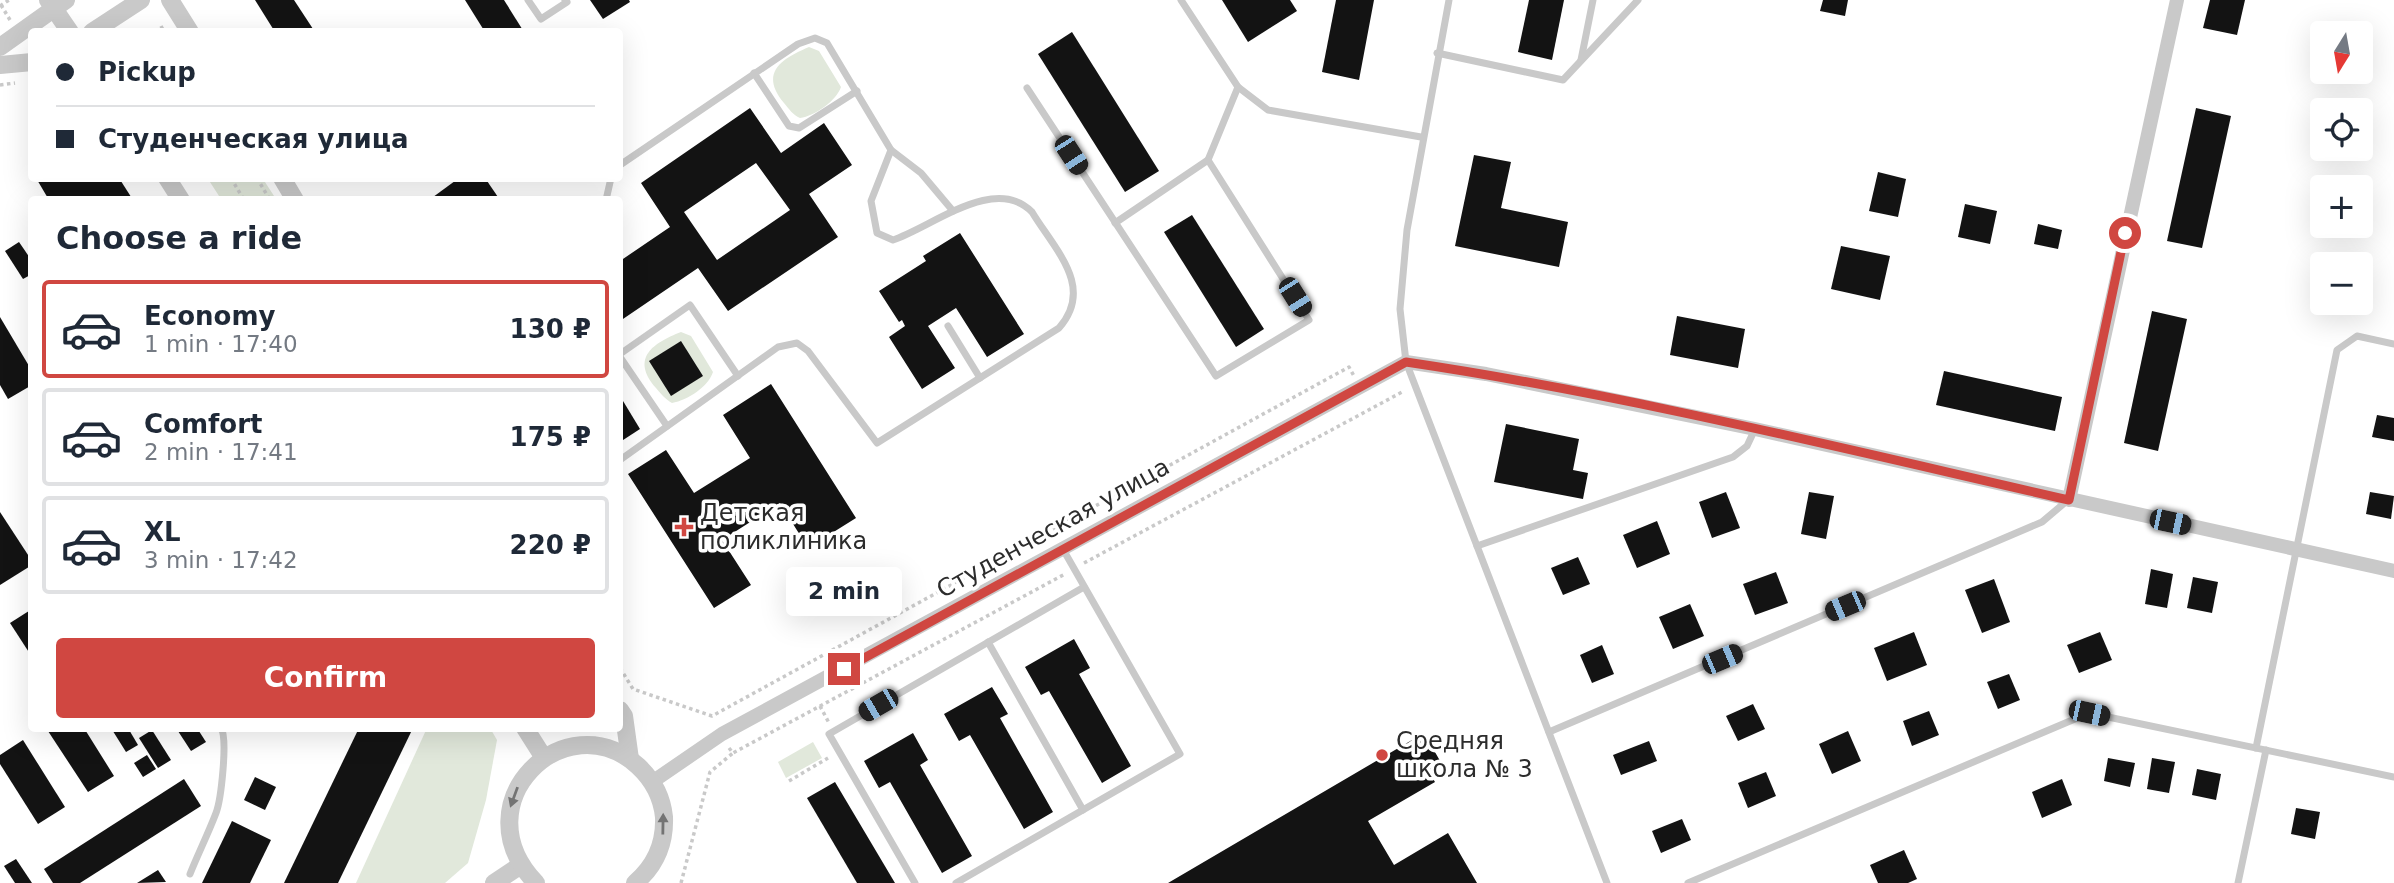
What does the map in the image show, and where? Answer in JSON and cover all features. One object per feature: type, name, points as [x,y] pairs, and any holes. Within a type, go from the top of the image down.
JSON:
[{"type":"street","points":[[98,28],[141,0]]},
{"type":"street","points":[[170,0],[188,28]]},
{"type":"street","points":[[2069,500],[2177,0]]},
{"type":"street","points":[[0,47],[55,3],[68,28]]},
{"type":"street","points":[[0,65],[28,62]]},
{"type":"street","points":[[1406,362],[1486,374],[1755,429],[2394,571]]},
{"type":"street","name":"Студенческая улица","points":[[652,782],[722,734],[1063,551],[1406,362]]},
{"type":"street","points":[[623,714],[630,759]]},
{"type":"street","points":[[528,732],[544,758]]},
{"type":"street","points":[[536,883],[513,850],[508,827],[511,803],[521,780],[544,758],[558,750],[583,745],[608,748],[630,759],[652,782],[663,810],[664,828],[654,861],[635,883]]},
{"type":"street","points":[[494,883],[521,865]]},
{"type":"lane","points":[[528,0],[541,19],[567,2],[565,0]]},
{"type":"lane","points":[[1181,0],[1238,88],[1268,110],[1421,137]]},
{"type":"lane","points":[[1448,0],[1421,137],[1407,230],[1400,309],[1406,362],[1607,883]]},
{"type":"lane","points":[[1581,61],[1593,0]]},
{"type":"lane","points":[[1437,53],[1563,80],[1638,0]]},
{"type":"lane","points":[[623,163],[798,44],[815,38],[827,43],[891,150],[921,173],[953,211]]},
{"type":"lane","points":[[754,73],[789,126],[799,128],[857,91]]},
{"type":"lane","points":[[1027,88],[1216,376],[1309,320],[1208,160]]},
{"type":"lane","points":[[1115,223],[1208,160],[1238,88]]},
{"type":"lane","points":[[623,458],[778,348],[797,343],[808,351],[877,443],[1059,328],[1072,314],[1074,281],[1032,212],[1023,202],[1009,197],[996,198],[953,211],[893,240],[877,233],[872,201],[891,150]]},
{"type":"lane","points":[[623,353],[690,305],[738,376]]},
{"type":"lane","points":[[948,326],[980,378]]},
{"type":"lane","points":[[2256,748],[2337,350],[2357,336],[2394,344]]},
{"type":"lane","points":[[623,360],[667,426]]},
{"type":"lane","points":[[1477,546],[1733,457],[1746,446],[1755,429]]},
{"type":"lane","points":[[1549,732],[2042,522],[2069,500]]},
{"type":"lane","points":[[956,883],[1180,754],[1063,551]]},
{"type":"lane","points":[[915,883],[829,734],[1084,587]]},
{"type":"lane","points":[[988,642],[1083,810]]},
{"type":"lane","points":[[1688,883],[2089,713],[2394,777]]},
{"type":"lane","points":[[190,874],[217,810],[226,753],[224,732]]},
{"type":"lane","points":[[2238,883],[2266,750]]},
{"type":"path","points":[[0,6],[9,0]]},
{"type":"path","points":[[712,716],[1349,367],[1370,409]]},
{"type":"path","points":[[681,883],[710,772],[733,753],[1415,385]]},
{"type":"path","points":[[623,672],[634,689],[712,716],[733,753]]},
{"type":"path","points":[[820,706],[834,731]]},
{"type":"path","points":[[789,781],[839,752]]},
{"type":"shaded area","points":[[809,47],[819,51],[841,87],[824,107],[800,118],[791,112],[777,92],[773,83],[774,75],[782,62]]},
{"type":"shaded area","points":[[210,182],[265,182],[274,196],[219,196]]},
{"type":"shaded area","points":[[681,332],[691,336],[713,372],[707,383],[697,392],[672,403],[648,377],[645,360],[654,347]]},
{"type":"shaded area","points":[[425,732],[492,732],[497,740],[486,800],[468,863],[445,883],[356,883]]},
{"type":"shaded area","points":[[813,742],[822,758],[786,778],[778,762]]},
{"type":"building","points":[[255,0],[294,0],[312,28],[272,28]]},
{"type":"building","points":[[465,0],[504,0],[522,28],[482,28]]},
{"type":"building","points":[[590,0],[629,0],[630,2],[603,19]]},
{"type":"building","points":[[1222,0],[1290,0],[1297,11],[1248,42]]},
{"type":"building","points":[[1336,0],[1374,0],[1359,80],[1322,72]]},
{"type":"building","points":[[1529,0],[1564,0],[1552,60],[1518,52]]},
{"type":"building","points":[[1823,0],[1848,0],[1845,16],[1820,11]]},
{"type":"building","points":[[2210,0],[2245,0],[2237,35],[2203,28]]},
{"type":"building","points":[[1072,32],[1159,171],[1125,192],[1038,54]]},
{"type":"building","points":[[750,108],[781,153],[824,123],[852,165],[809,194],[838,237],[728,311],[698,268],[623,319],[623,259],[670,227],[641,183]],"holes":[[[756,163],[790,210],[717,260],[684,212]]]},
{"type":"building","points":[[2196,108],[2231,116],[2202,248],[2167,241]]},
{"type":"building","points":[[1474,155],[1511,162],[1501,208],[1568,222],[1559,267],[1455,246]]},
{"type":"building","points":[[1878,172],[1906,179],[1898,217],[1869,211]]},
{"type":"building","points":[[38,182],[122,182],[130,196],[47,196]]},
{"type":"building","points":[[454,182],[488,182],[497,196],[434,196]]},
{"type":"building","points":[[1965,204],[1997,211],[1990,244],[1958,237]]},
{"type":"building","points":[[1192,215],[1264,329],[1236,347],[1164,232]]},
{"type":"building","points":[[2038,224],[2062,230],[2058,249],[2034,244]]},
{"type":"building","points":[[960,233],[1024,334],[987,357],[956,308],[928,326],[955,368],[922,389],[889,337],[905,326],[902,320],[899,322],[879,291],[926,261],[923,256]]},
{"type":"building","points":[[19,242],[28,255],[28,276],[23,279],[5,251]]},
{"type":"building","points":[[1841,246],[1890,256],[1880,300],[1831,289]]},
{"type":"building","points":[[2152,311],[2187,319],[2158,451],[2124,443]]},
{"type":"building","points":[[1677,316],[1745,329],[1738,368],[1670,355]]},
{"type":"building","points":[[0,317],[28,364],[28,387],[8,399],[0,385]]},
{"type":"building","points":[[681,341],[703,376],[671,396],[649,361]]},
{"type":"building","points":[[1944,371],[2062,397],[2055,431],[1936,405]]},
{"type":"building","points":[[771,384],[856,518],[808,548],[780,503],[722,540],[751,585],[714,608],[628,474],[666,450],[694,493],[750,458],[723,415]]},
{"type":"building","points":[[623,401],[640,429],[623,440]]},
{"type":"building","points":[[2377,415],[2394,418],[2394,441],[2372,437]]},
{"type":"building","points":[[1506,424],[1579,439],[1573,470],[1588,473],[1583,499],[1494,482]]},
{"type":"building","points":[[1726,492],[1740,528],[1712,538],[1699,502]]},
{"type":"building","points":[[1809,492],[1834,496],[1826,539],[1801,534]]},
{"type":"building","points":[[2370,492],[2394,496],[2391,519],[2366,514]]},
{"type":"building","points":[[0,512],[28,555],[28,568],[0,585]]},
{"type":"building","points":[[1657,521],[1670,554],[1637,568],[1623,535]]},
{"type":"building","points":[[1578,557],[1590,584],[1563,595],[1551,568]]},
{"type":"building","points":[[2151,569],[2173,574],[2167,608],[2145,604]]},
{"type":"building","points":[[1776,572],[1788,603],[1755,615],[1743,584]]},
{"type":"building","points":[[2193,577],[2218,582],[2212,613],[2187,608]]},
{"type":"building","points":[[1994,579],[2010,622],[1982,633],[1965,590]]},
{"type":"building","points":[[1690,604],[1704,636],[1673,649],[1659,617]]},
{"type":"building","points":[[28,612],[28,651],[10,623]]},
{"type":"building","points":[[1914,632],[1927,665],[1887,681],[1874,648]]},
{"type":"building","points":[[2100,632],[2112,660],[2079,673],[2067,645]]},
{"type":"building","points":[[1074,639],[1090,668],[1079,674],[1131,766],[1102,783],[1049,691],[1041,695],[1025,667]]},
{"type":"building","points":[[1602,645],[1614,674],[1592,683],[1580,655]]},
{"type":"building","points":[[2009,674],[2020,700],[1998,709],[1987,682]]},
{"type":"building","points":[[992,687],[1008,714],[1000,718],[1053,812],[1024,829],[970,735],[959,741],[944,714]]},
{"type":"building","points":[[1753,704],[1765,729],[1738,741],[1726,716]]},
{"type":"building","points":[[1929,711],[1939,735],[1912,746],[1903,721]]},
{"type":"building","points":[[1848,731],[1861,761],[1832,774],[1819,744]]},
{"type":"building","points":[[49,732],[86,732],[114,776],[88,792]]},
{"type":"building","points":[[114,732],[130,732],[138,745],[126,752]]},
{"type":"building","points":[[153,732],[171,760],[158,768],[139,738]]},
{"type":"building","points":[[179,732],[200,732],[206,742],[191,751]]},
{"type":"building","points":[[357,732],[411,732],[338,883],[284,883]]},
{"type":"building","points":[[913,733],[928,760],[920,765],[972,856],[942,873],[890,782],[879,788],[864,761]]},
{"type":"building","points":[[1424,733],[1443,766],[1430,774],[1435,782],[1368,821],[1394,865],[1448,833],[1477,883],[1168,883]]},
{"type":"building","points":[[23,740],[65,807],[38,824],[0,764],[0,755]]},
{"type":"building","points":[[1649,741],[1657,761],[1621,775],[1613,755]]},
{"type":"building","points":[[147,755],[156,769],[143,777],[134,763]]},
{"type":"building","points":[[2108,758],[2135,763],[2130,787],[2104,781]]},
{"type":"building","points":[[2152,758],[2175,762],[2169,793],[2147,789]]},
{"type":"building","points":[[2197,769],[2221,774],[2216,800],[2192,795]]},
{"type":"building","points":[[1766,772],[1776,796],[1748,808],[1738,783]]},
{"type":"building","points":[[255,777],[276,787],[265,810],[244,800]]},
{"type":"building","points":[[184,779],[201,806],[80,883],[53,883],[44,869]]},
{"type":"building","points":[[2062,779],[2072,805],[2042,818],[2032,792]]},
{"type":"building","points":[[835,782],[895,883],[857,883],[807,798]]},
{"type":"building","points":[[2296,808],[2320,812],[2315,839],[2291,834]]},
{"type":"building","points":[[1682,819],[1691,840],[1661,853],[1652,831]]},
{"type":"building","points":[[232,821],[271,840],[250,883],[202,883]]},
{"type":"building","points":[[1904,850],[1917,879],[1908,883],[1878,883],[1870,865]]},
{"type":"building","points":[[16,859],[32,883],[15,883],[4,866]]},
{"type":"building","points":[[158,870],[166,882],[137,883]]},
{"type":"place","name":"Детская поликлиника","points":[[684,527]]},
{"type":"place","name":"Средняя школа № 3","points":[[1382,755]]},
{"type":"route","points":[[844,669],[1406,362],[1486,374],[1755,429],[2069,500],[2125,233]]}]
